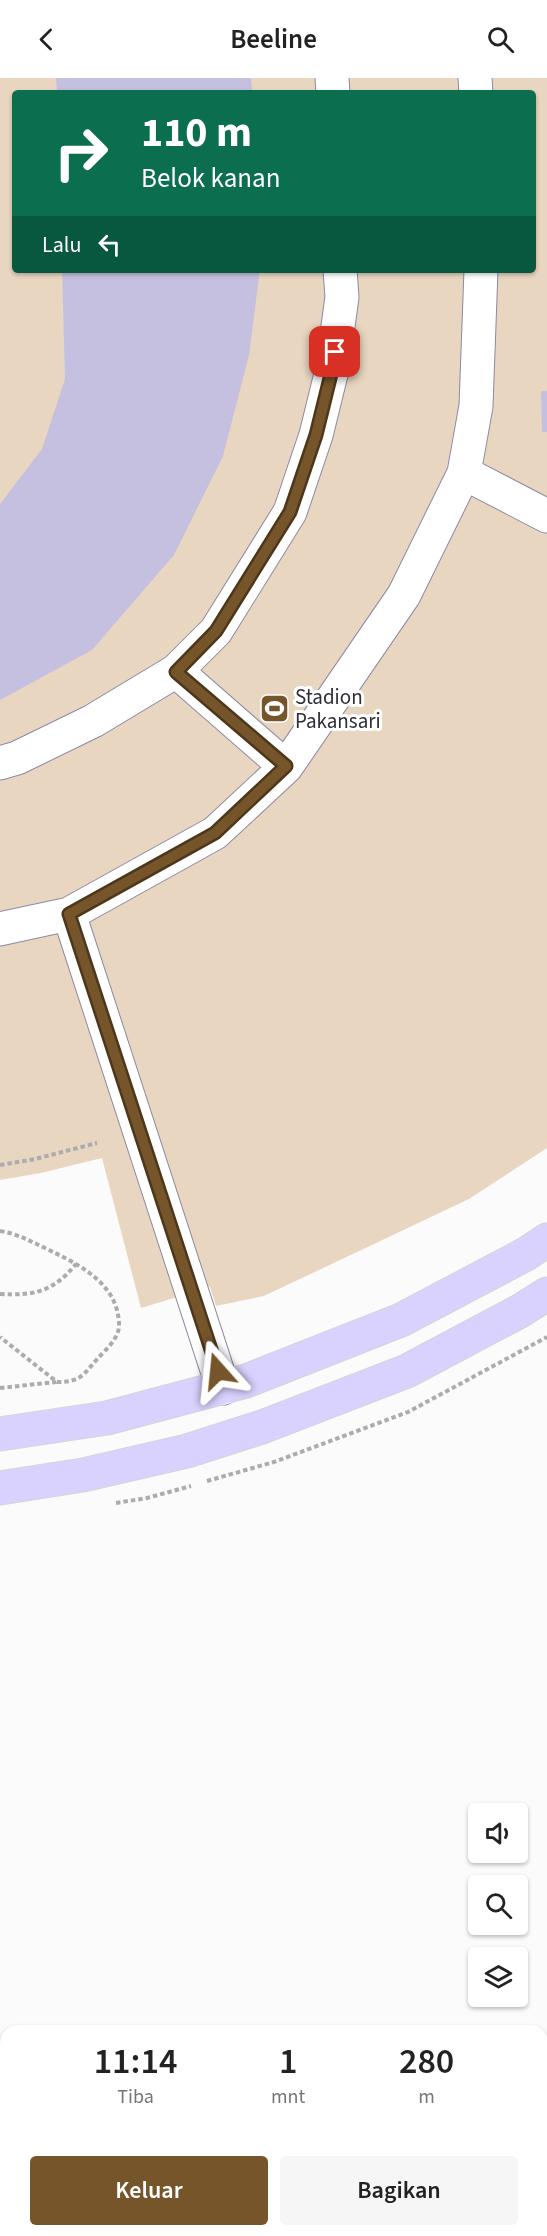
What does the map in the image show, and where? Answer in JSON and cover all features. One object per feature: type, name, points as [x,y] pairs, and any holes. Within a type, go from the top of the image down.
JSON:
[{"type":"main road","points":[[0,1434],[107,1418],[246,1381],[401,1320],[526,1254],[547,1240]]},
{"type":"main road","points":[[0,1488],[83,1475],[187,1451],[262,1427],[406,1371],[520,1311],[547,1294]]},
{"type":"street","points":[[0,763],[17,758],[93,721],[176,672],[216,631],[290,512],[316,435],[332,370],[342,297],[340,273]]},
{"type":"street","points":[[0,930],[69,914],[215,833],[286,766],[404,595],[464,473],[476,406],[481,273]]},
{"type":"street","points":[[464,473],[547,516]]},
{"type":"street","points":[[176,672],[286,766]]},
{"type":"street","points":[[69,914],[223,1388]]},
{"type":"path","points":[[0,1165],[35,1159],[98,1143]]},
{"type":"path","points":[[0,1231],[17,1234],[93,1274],[112,1296],[120,1326],[112,1344],[79,1379],[0,1388]]},
{"type":"path","points":[[0,1294],[41,1292],[63,1281],[76,1264]]},
{"type":"path","points":[[0,1337],[57,1382]]},
{"type":"shaded area","name":"Stadion Pakansari","points":[[0,78],[547,78],[547,1148],[469,1199],[264,1296],[216,1306],[210,1287],[141,1308],[102,1158],[41,1173],[0,1180]]},
{"type":"building","points":[[56,78],[251,78],[252,90],[57,90]]},
{"type":"building","points":[[62,273],[259,273],[249,355],[223,456],[174,555],[92,650],[0,700],[0,504],[42,449],[65,379]]},
{"type":"building","points":[[541,391],[547,391],[547,432],[542,432]]},
{"type":"place","name":"Stadion Pakansari","points":[[274,709]]},
{"type":"route","points":[[218,1371],[69,914],[215,833],[286,766],[176,672],[216,631],[290,512],[316,435],[335,352]]}]
